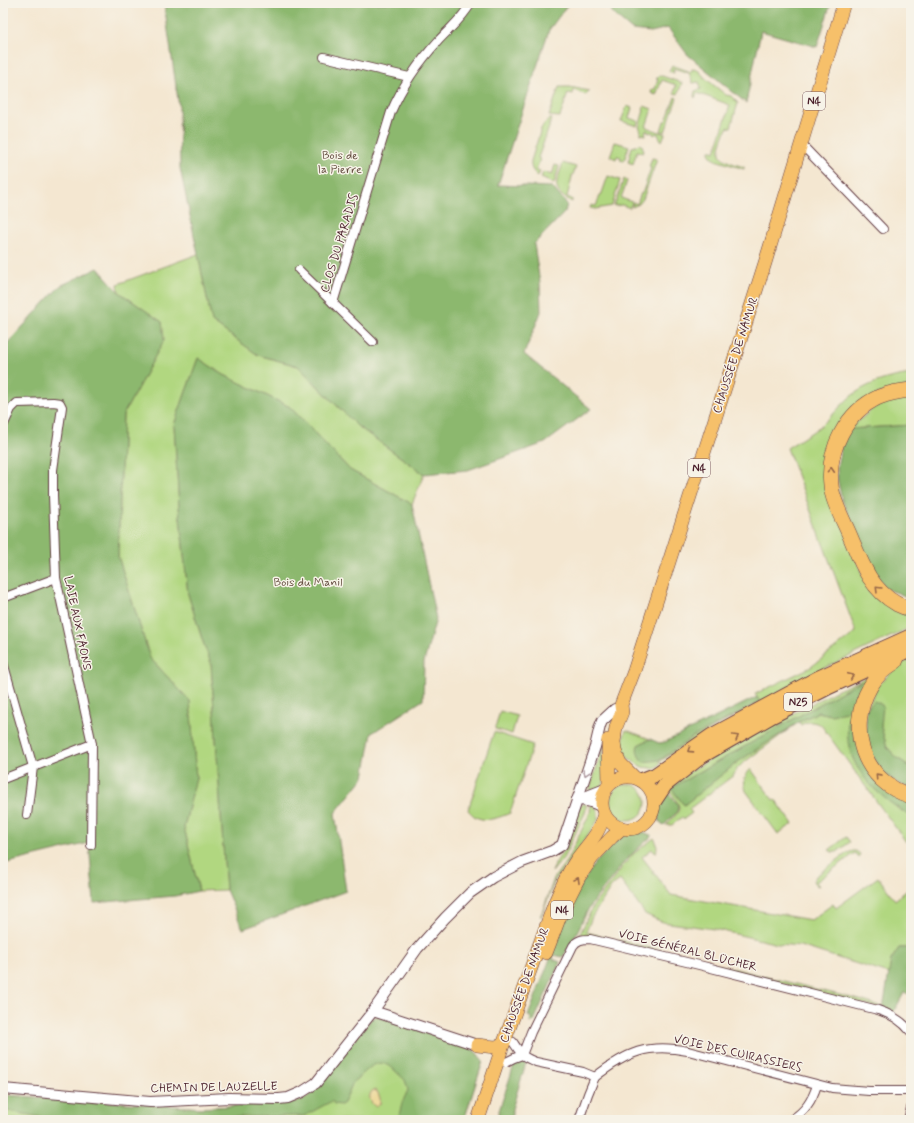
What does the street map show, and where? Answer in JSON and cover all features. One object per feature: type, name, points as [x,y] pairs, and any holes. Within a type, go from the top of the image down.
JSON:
[{"type":"highway","points":[[911,390],[893,392],[878,398],[864,406],[846,425],[838,438],[833,457],[831,486],[835,501],[871,582],[881,593],[897,604],[911,610]]},
{"type":"highway","name":"N25","points":[[637,778],[652,776],[711,736],[818,678],[911,636]]},
{"type":"highway","points":[[904,652],[895,662],[887,666],[874,681],[864,697],[860,713],[858,732],[862,751],[878,776],[889,787],[911,796]]},
{"type":"highway","name":"N25","points":[[655,800],[665,785],[702,756],[772,716],[826,688],[904,652]]},
{"type":"main road","name":"CHAUSSÉE DE NAMUR","points":[[478,1120],[508,1043],[561,888],[575,863],[599,830],[603,811],[602,802],[607,787],[609,727],[632,676],[682,522],[758,283],[844,3]]},
{"type":"main road","name":"CHAUSSÉE DE NAMUR","points":[[618,707],[622,712],[615,736],[615,751],[620,763],[637,778],[647,784],[652,790],[655,800]]},
{"type":"main road","points":[[607,787],[616,779],[623,777],[637,778]]},
{"type":"main road","points":[[603,811],[608,820],[614,825],[632,829],[647,822],[653,812],[655,800]]},
{"type":"main road","name":"CHAUSSÉE DE NAMUR","points":[[508,1043],[573,886],[592,858],[622,828]]},
{"type":"main road","points":[[477,1045],[495,1047],[508,1043]]},
{"type":"main road","points":[[477,1045],[501,1062]]},
{"type":"main road","name":"CHAUSSÉE DE NAMUR","points":[[486,1120],[501,1062]]},
{"type":"street","name":"CLOS DU PARADIS","points":[[333,303],[391,112],[398,95],[427,53],[457,22],[471,3]]},
{"type":"street","points":[[324,57],[409,77]]},
{"type":"street","points":[[801,144],[883,229]]},
{"type":"street","name":"CLOS DU PARADIS","points":[[299,270],[373,342]]},
{"type":"street","name":"LAIE AUX FAONS","points":[[3,426],[11,409],[17,403],[53,402],[60,403],[62,407],[53,470],[56,578],[92,744],[91,845]]},
{"type":"street","points":[[3,598],[56,578]]},
{"type":"street","points":[[3,662],[33,767],[28,815]]},
{"type":"street","points":[[577,800],[602,721],[618,707]]},
{"type":"street","points":[[3,779],[92,744]]},
{"type":"street","points":[[577,800],[607,787]]},
{"type":"street","points":[[577,800],[588,800],[597,804],[603,811]]},
{"type":"street","name":"CHEMIN DE LAUZELLE","points":[[3,1089],[150,1102],[229,1098],[288,1098],[302,1092],[316,1083],[373,1011],[417,949],[470,893],[493,877],[522,862],[562,846],[577,800]]},
{"type":"street","name":"VOIE GÉNÉRAL BLÜCHER","points":[[522,1055],[531,1032],[573,946],[576,942],[584,939],[643,951],[878,1010],[897,1019],[911,1032]]},
{"type":"street","points":[[373,1011],[477,1045]]},
{"type":"street","points":[[508,1043],[522,1055],[536,1062],[583,1072],[595,1078],[579,1120]]},
{"type":"street","name":"VOIE DES CUIRASSIERS","points":[[595,1078],[612,1064],[627,1055],[648,1049],[662,1048],[688,1051],[817,1085],[848,1090],[911,1091]]},
{"type":"street","points":[[501,1062],[522,1055]]},
{"type":"street","points":[[791,1120],[800,1114],[813,1098],[817,1085]]},
{"type":"street","points":[[908,1120],[911,1108]]},
{"type":"green space","name":"Bois de la Pierre","points":[[164,3],[569,3],[549,30],[498,185],[552,187],[567,204],[565,212],[534,244],[540,283],[541,312],[524,354],[591,409],[545,443],[468,470],[424,474],[356,425],[298,366],[258,355],[212,322],[180,168],[179,107]]},
{"type":"green space","points":[[611,3],[831,3],[817,47],[761,31],[746,103],[687,54],[668,28],[651,32],[632,30],[612,13]]},
{"type":"green space","points":[[672,65],[691,72],[692,69],[698,70],[705,78],[726,95],[731,96],[738,103],[731,127],[727,128],[721,144],[720,154],[722,158],[744,167],[744,169],[715,160],[709,153],[710,150],[715,152],[730,105],[697,93],[695,98],[695,91],[701,89],[699,82],[693,83],[689,73],[673,68],[674,73],[669,71]]},
{"type":"green space","points":[[659,76],[682,83],[678,94],[674,93],[676,85],[662,80],[656,95],[651,93],[652,89],[655,89],[658,79],[656,79]]},
{"type":"green space","points":[[559,87],[570,87],[589,91],[586,95],[574,90],[573,94],[568,93],[560,117],[549,116]]},
{"type":"green space","points":[[675,97],[677,98],[665,132],[661,131],[664,121],[666,121]]},
{"type":"green space","points":[[627,106],[632,108],[629,118],[638,121],[637,126],[621,121]]},
{"type":"green space","points":[[644,106],[652,109],[646,127],[665,134],[662,141],[657,133],[654,135],[652,132],[649,133],[647,130],[645,131],[646,135],[641,134],[639,127]]},
{"type":"green space","points":[[550,119],[552,119],[538,158],[540,159],[536,170],[540,171],[538,176],[532,170],[531,161],[541,129]]},
{"type":"green space","points":[[615,142],[629,146],[624,161],[620,160],[621,157],[617,156],[616,159],[610,156]]},
{"type":"green space","points":[[638,144],[642,145],[644,151],[643,153],[637,151],[633,164],[628,162],[632,147]]},
{"type":"green space","points":[[652,158],[657,159],[643,199],[639,204],[632,207],[633,202],[637,204],[641,193],[642,194],[651,168],[649,167]]},
{"type":"green space","points":[[563,163],[576,167],[567,197],[572,199],[572,202],[560,194],[557,189],[557,181]]},
{"type":"green space","points":[[555,165],[559,166],[554,184],[541,178],[543,172],[552,175]]},
{"type":"green space","points":[[608,176],[620,180],[612,206],[595,209],[590,208],[591,205],[596,206]]},
{"type":"green space","points":[[624,179],[627,181],[621,198],[632,202],[630,208],[622,205],[614,206]]},
{"type":"green space","points":[[198,254],[212,322],[258,355],[298,366],[356,425],[424,474],[412,504],[350,470],[290,407],[224,375],[198,358],[174,425],[179,507],[188,594],[211,663],[226,890],[199,891],[184,827],[196,778],[190,701],[150,658],[118,556],[123,415],[164,340],[162,322],[119,292],[118,284]]},
{"type":"green space","points":[[98,268],[119,292],[162,322],[164,340],[123,415],[118,556],[150,658],[190,701],[196,778],[184,827],[199,891],[175,896],[94,903],[89,843],[3,864],[3,348],[60,286]]},
{"type":"green space","name":"Bois du Manil","points":[[198,358],[224,375],[290,407],[350,470],[412,504],[436,619],[424,662],[423,700],[372,733],[364,777],[335,813],[346,891],[243,929],[226,890],[211,663],[188,594],[179,507],[174,425]]},
{"type":"green space","points":[[911,374],[911,386],[877,394],[828,459],[862,575],[911,613],[911,627],[818,671],[717,726],[661,761],[654,769],[642,767],[631,760],[624,753],[621,747],[626,730],[650,739],[638,745],[637,750],[660,760],[693,737],[760,702],[755,694],[811,667],[856,632],[787,448],[823,424],[849,398],[863,388],[886,379]]},
{"type":"green space","points":[[911,396],[911,425],[850,429],[872,409],[884,402]]},
{"type":"green space","points":[[911,425],[911,599],[886,589],[869,564],[842,500],[838,482],[837,467],[841,447],[850,429]]},
{"type":"green space","points":[[908,660],[911,666],[911,767],[897,758],[887,747],[881,727],[882,706],[866,710],[878,685],[898,666]]},
{"type":"green space","points":[[873,674],[855,720],[848,719],[897,808],[911,816],[911,838],[906,842],[821,725],[811,722],[806,722],[801,725],[799,722],[743,763],[734,775],[689,809],[692,813],[684,819],[682,817],[672,825],[666,825],[676,815],[679,808],[668,789],[694,769],[753,735],[834,692]],"holes":[[[859,682],[831,715],[818,712],[799,722],[739,761],[684,805],[671,788]]]},
{"type":"green space","points":[[859,682],[865,682],[866,684],[846,712],[831,715],[818,712],[799,722],[739,761],[684,805],[671,788]]},
{"type":"green space","points":[[757,697],[760,702],[693,737],[660,760],[643,762],[637,752],[638,745],[650,739],[659,743],[665,742]]},
{"type":"green space","points":[[874,701],[883,706],[881,727],[887,747],[897,758],[911,767],[911,789],[897,783],[883,771],[871,754],[866,739],[866,710]]},
{"type":"green space","points":[[500,711],[517,716],[512,734],[495,729]]},
{"type":"green space","points":[[848,719],[855,720],[855,740],[911,801],[911,816],[883,797],[859,771],[849,746]]},
{"type":"green space","points":[[605,728],[603,742],[604,782],[602,786],[589,791],[601,754]]},
{"type":"green space","points":[[494,732],[533,745],[510,813],[494,818],[482,819],[475,817],[468,810]]},
{"type":"green space","points":[[751,769],[773,800],[775,799],[793,824],[778,834],[746,791],[745,779]]},
{"type":"green space","points":[[632,784],[641,789],[645,795],[645,809],[641,815],[632,820],[624,820],[615,815],[611,809],[610,798],[615,789],[621,785]]},
{"type":"green space","points":[[665,790],[677,803],[678,808],[676,813],[663,826],[658,818],[658,808]]},
{"type":"green space","points":[[586,803],[585,813],[564,857],[552,872],[555,864],[565,850],[578,808]]},
{"type":"green space","points":[[591,803],[595,806],[598,812],[598,820],[555,880],[541,917],[540,916],[554,878],[567,860],[590,813]]},
{"type":"green space","points":[[643,832],[652,836],[625,861],[590,906],[563,957],[554,955],[553,959],[560,962],[534,1021],[530,1023],[531,1017],[528,1016],[574,896],[595,863],[624,834]]},
{"type":"green space","points":[[846,837],[850,842],[837,852],[832,852],[829,850]]},
{"type":"green space","points":[[654,838],[657,844],[656,854],[652,849],[642,857],[671,895],[811,920],[833,904],[836,908],[878,877],[895,900],[911,887],[911,948],[899,948],[891,960],[889,974],[800,946],[778,944],[714,929],[662,922],[645,914],[620,880],[612,886],[592,917],[586,932],[860,1000],[883,1007],[883,1009],[580,934],[593,906],[623,866],[632,855]]},
{"type":"green space","points":[[853,851],[860,854],[859,856],[858,857],[855,853],[816,882],[819,886],[816,885],[813,881],[816,876],[847,853]]},
{"type":"green space","points":[[899,948],[911,948],[911,994],[904,993],[893,1013],[883,1009],[891,960]]},
{"type":"green space","points":[[378,1016],[466,1046],[476,1052],[483,1061],[464,1120],[398,1120],[402,1103],[408,1090],[405,1080],[390,1066],[382,1063],[373,1065],[353,1082],[344,1103],[341,1105],[334,1104],[332,1101],[304,1116],[56,1120],[3,1110],[3,1095],[202,1108],[302,1101],[318,1088],[332,1067],[372,1018]]},
{"type":"green space","points":[[472,1049],[483,1061],[464,1120],[3,1120],[3,1095],[202,1108],[302,1101],[318,1088],[332,1067]]},
{"type":"green space","points":[[520,1061],[526,1063],[512,1109],[512,1120],[496,1120],[515,1062]]},
{"type":"sand","points":[[373,1090],[377,1091],[380,1098],[380,1104],[376,1107],[372,1104],[370,1099],[371,1092]]}]
